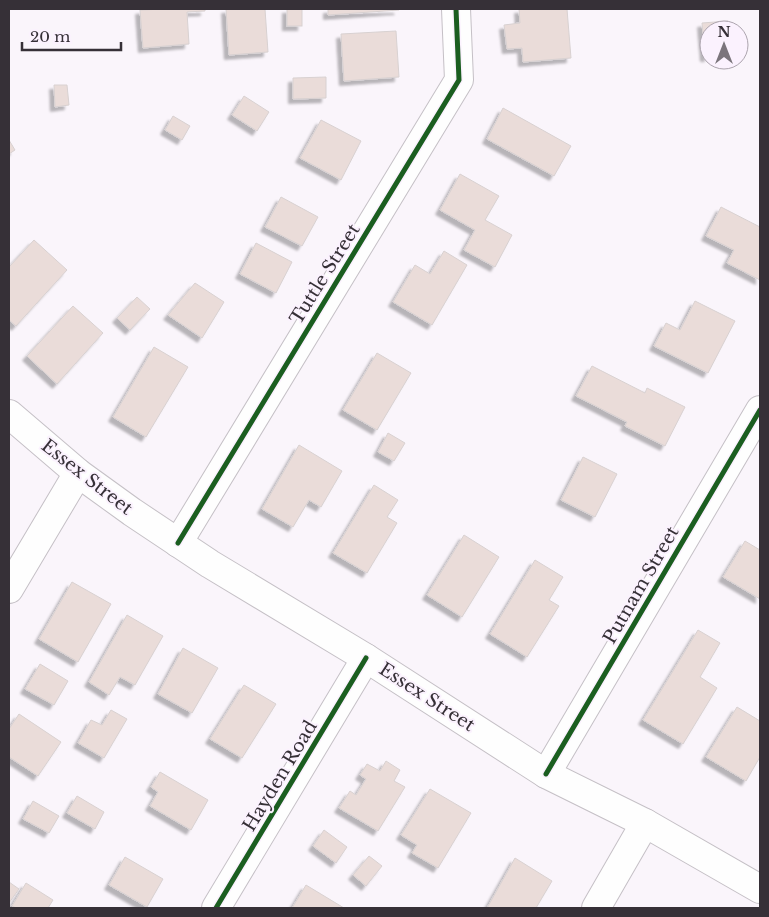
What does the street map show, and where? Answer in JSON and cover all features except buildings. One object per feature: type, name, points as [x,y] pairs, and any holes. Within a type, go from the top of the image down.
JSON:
[{"type":"street","name":"Tuttle Street","points":[[178,543],[459,80],[456,9]]},
{"type":"street","name":"Putnam Street","points":[[546,774],[760,410]]},
{"type":"street","name":"Essex Street","points":[[9,414],[78,473],[178,543],[366,658],[546,774],[645,823],[760,889]]},
{"type":"street","points":[[9,589],[78,473]]},
{"type":"street","name":"Hayden Road","points":[[216,908],[366,658]]},
{"type":"street","points":[[596,908],[645,823]]},
{"type":"cycle path","points":[[178,543],[459,80],[456,9]]},
{"type":"cycle path","points":[[546,774],[760,410]]},
{"type":"cycle path","points":[[216,908],[366,658]]}]
